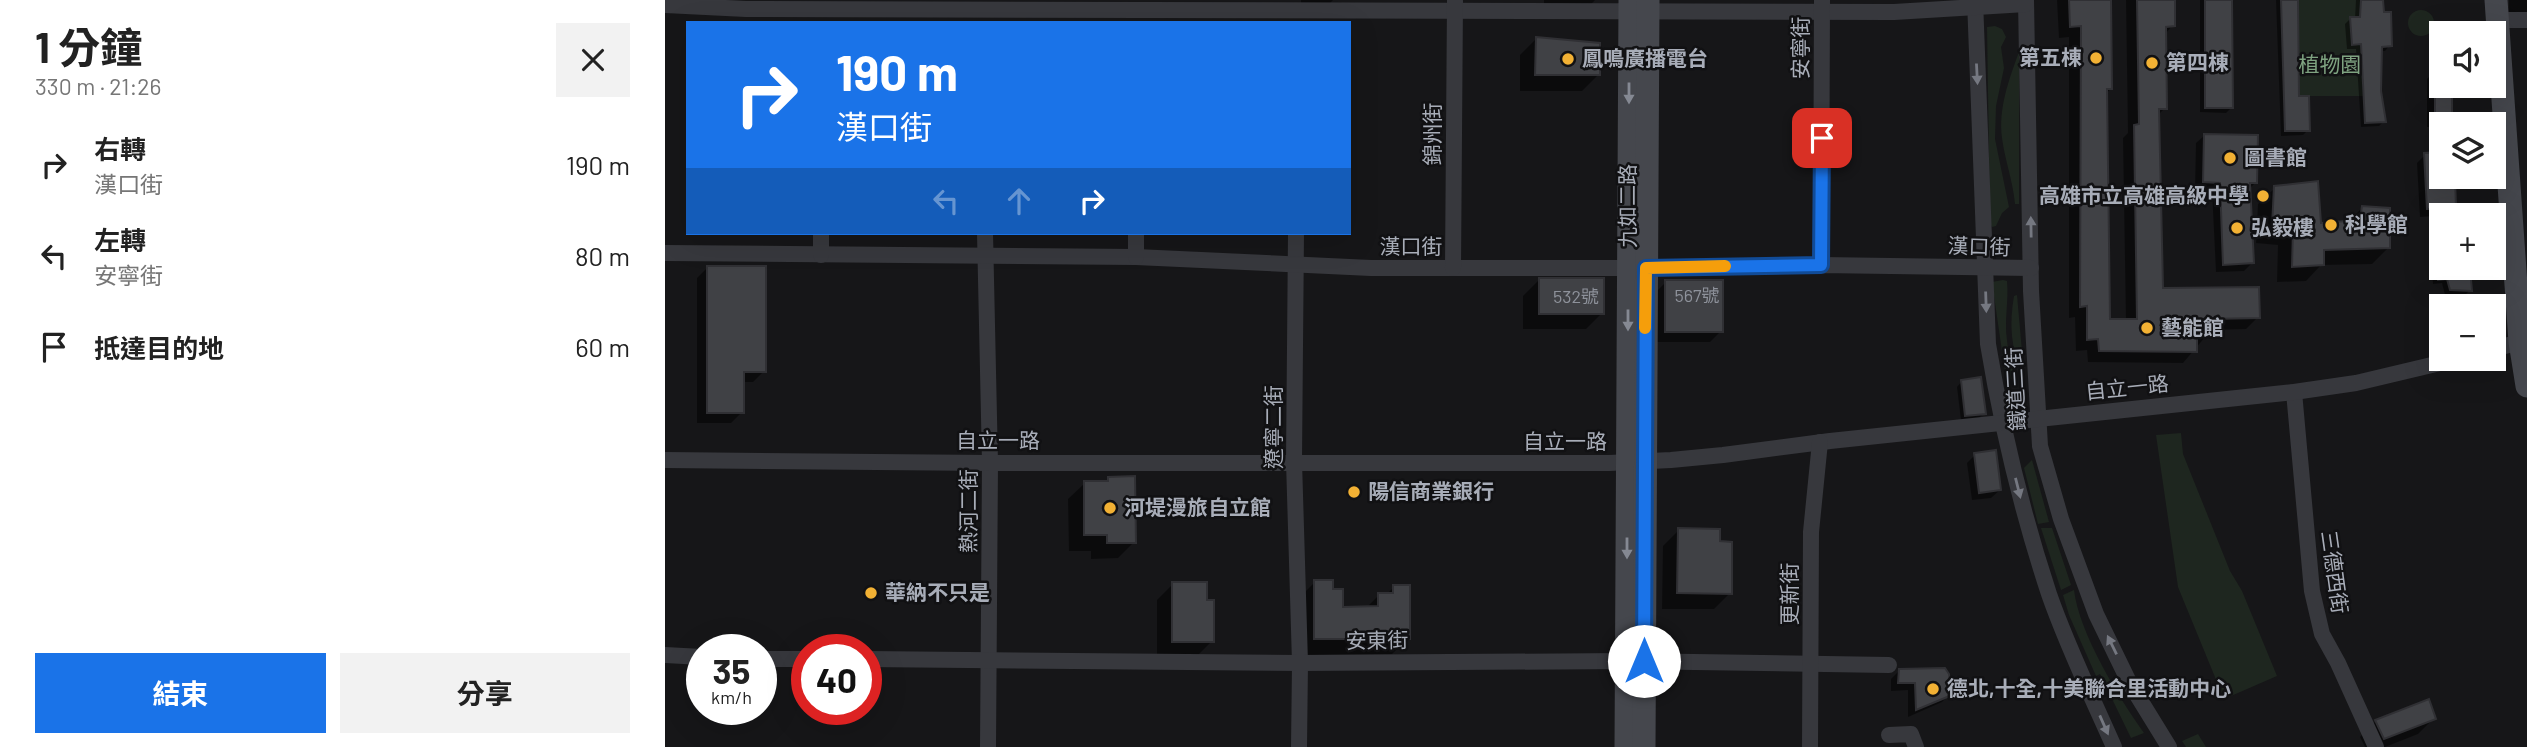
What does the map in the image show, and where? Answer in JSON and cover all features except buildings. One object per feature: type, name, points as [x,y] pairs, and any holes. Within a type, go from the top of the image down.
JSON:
[{"type":"street","points":[[665,5],[823,10],[1139,11],[1213,16],[1454,5],[1822,6],[1894,12],[1974,3],[2026,2]]},
{"type":"street","name":"鐵道三街","points":[[2026,2],[2031,268],[2040,446],[2061,519],[2096,614],[2129,681],[2169,747]]},
{"type":"street","name":"鐵道三街","points":[[1974,3],[1988,344],[2002,422],[2023,508],[2050,596],[2114,747]]},
{"type":"street","name":"錦州街","points":[[1453,268],[1454,5]]},
{"type":"street","name":"九如二路","points":[[1626,747],[1635,661],[1639,6]]},
{"type":"street","name":"安寧街","points":[[1821,265],[1822,6]]},
{"type":"street","points":[[2527,20],[2497,10],[2527,386]]},
{"type":"street","points":[[821,235],[821,255]]},
{"type":"street","name":"熱河二街","points":[[985,235],[990,463],[988,747]]},
{"type":"street","points":[[1136,235],[1136,257]]},
{"type":"street","name":"遼寧二街","points":[[1296,235],[1294,461],[1300,663],[1299,747]]},
{"type":"street","name":"漢口街","points":[[665,253],[1136,257],[1371,268],[1821,265],[2031,268]]},
{"type":"street","points":[[2506,346],[2523,341]]},
{"type":"street","name":"自立一路","points":[[665,460],[990,463],[1637,462],[1723,455],[2037,418],[2294,392],[2356,383],[2429,366]]},
{"type":"street","name":"三德西街","points":[[2294,392],[2312,591],[2322,634],[2376,747]]},
{"type":"street","name":"更新街","points":[[1810,747],[1811,532],[1820,442]]},
{"type":"street","points":[[665,655],[686,656]]},
{"type":"street","name":"安東街","points":[[882,659],[1300,663],[1635,661],[1889,665]]},
{"type":"street","name":"九如二路","points":[[1635,661],[1644,747]]},
{"type":"street","points":[[1889,735],[1911,734],[1916,747]]},
{"type":"green space","name":"植物園","points":[[2298,0],[2361,0],[2360,17],[2350,18],[2352,44],[2361,44],[2363,96],[2299,96]]},
{"type":"green space","points":[[2416,11],[2426,11],[2434,21],[2429,21],[2429,33],[2426,35],[2416,35],[2409,28],[2409,18]]},
{"type":"green space","points":[[1987,27],[2002,29],[2006,37],[2001,47],[2004,68],[1996,106],[1995,139],[2009,207],[2002,213],[1996,226],[1992,227]]},
{"type":"green space","points":[[2019,52],[2019,204],[2015,204],[2001,127],[2005,94]]},
{"type":"green space","points":[[2007,281],[2006,333],[2014,379],[2006,379],[1992,282]]},
{"type":"green space","points":[[2017,295],[2022,375],[2015,355],[2011,327],[2014,296]]},
{"type":"green space","points":[[2181,433],[2183,454],[2230,571],[2242,591],[2277,676],[2224,699],[2178,587],[2156,435]]},
{"type":"green space","points":[[2032,460],[2049,522],[2038,524],[2024,468]]},
{"type":"green space","points":[[2041,528],[2052,528],[2071,585],[2061,590]]},
{"type":"green space","points":[[2074,590],[2077,607],[2092,645],[2112,684],[2144,733],[2131,738],[2100,674],[2096,676],[2063,595]]},
{"type":"green space","points":[[2198,734],[2206,747],[2186,747],[2182,741]]},
{"type":"slow traffic","points":[[1645,328],[1646,268],[1725,266]]},
{"type":"place","name":"第五棟","points":[[2096,58]]},
{"type":"place","name":"鳳鳴廣播電台","points":[[1568,59]]},
{"type":"place","name":"第四棟","points":[[2152,63]]},
{"type":"place","name":"圖書館","points":[[2230,158]]},
{"type":"place","name":"高雄市立高雄高級中學","points":[[2263,196]]},
{"type":"place","name":"科學館","points":[[2331,225]]},
{"type":"place","name":"弘毅樓","points":[[2237,228]]},
{"type":"place","name":"藝能館","points":[[2147,328]]},
{"type":"place","name":"陽信商業銀行","points":[[1354,492]]},
{"type":"place","name":"河堤漫旅自立館","points":[[1110,508]]},
{"type":"place","name":"華納不只是","points":[[871,593]]},
{"type":"place","name":"德北,十全,十美聯合里活動中心","points":[[1933,689]]},
{"type":"route","points":[[1644,661],[1646,268],[1821,265],[1822,138]]}]
